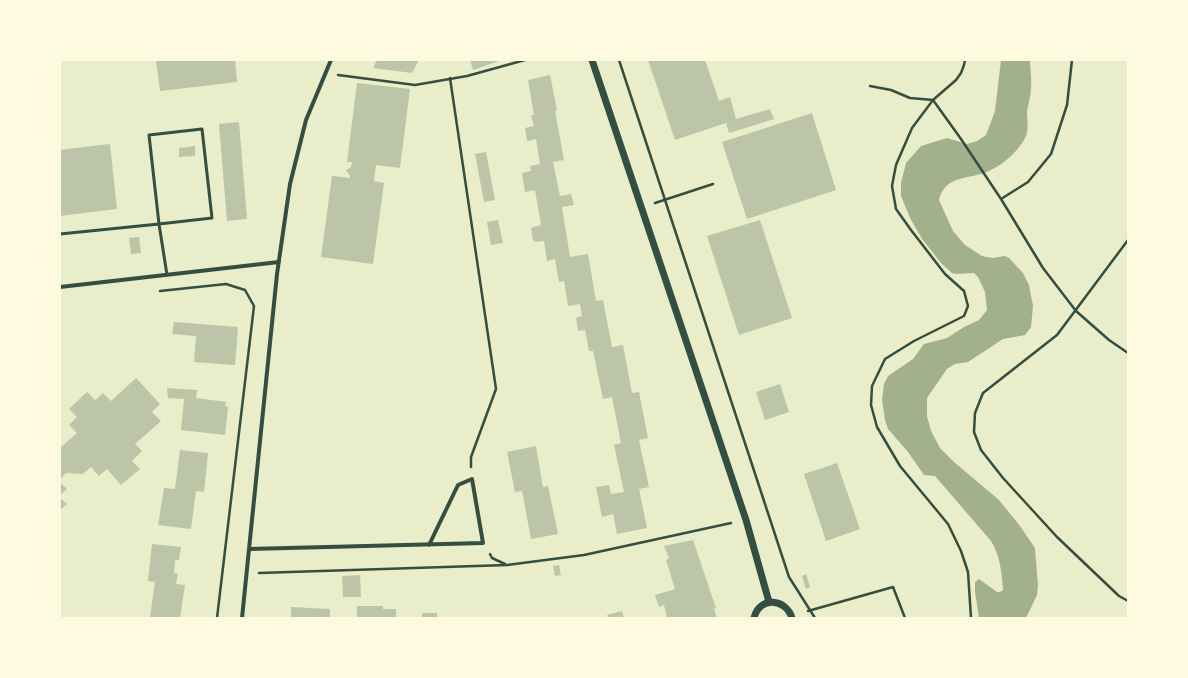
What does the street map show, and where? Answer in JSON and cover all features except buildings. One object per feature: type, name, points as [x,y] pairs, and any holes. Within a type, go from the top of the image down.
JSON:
[{"type":"street","points":[[242,618],[278,262],[290,184],[306,120],[331,60]]},
{"type":"street","points":[[592,60],[746,520],[769,602]]},
{"type":"street","points":[[60,288],[278,262]]},
{"type":"street","points":[[249,549],[429,545],[483,543],[472,479],[458,485],[429,545]]},
{"type":"street","points":[[754,618],[758,609],[769,602],[781,604],[790,611],[792,617]]},
{"type":"lane","points":[[60,234],[159,224],[212,218],[202,129],[149,135],[159,224],[167,275]]},
{"type":"path","points":[[325,74],[415,85],[467,76],[525,60]]},
{"type":"path","points":[[619,60],[789,577],[809,611],[815,618]]},
{"type":"path","points":[[965,60],[961,73],[956,80],[933,100],[912,128],[896,164],[892,186],[896,209],[945,274],[964,291],[968,306],[964,316],[914,341],[885,359],[872,386],[870,405],[877,427],[900,466],[948,524],[961,551],[968,572],[971,618]]},
{"type":"path","points":[[1002,199],[1028,182],[1052,154],[1068,105],[1072,60]]},
{"type":"path","points":[[450,78],[496,389],[471,457],[472,479]]},
{"type":"path","points":[[870,86],[891,90],[910,98],[933,100]]},
{"type":"path","points":[[933,100],[1002,199],[1043,268],[1076,311],[1109,340],[1128,353]]},
{"type":"path","points":[[642,208],[713,184]]},
{"type":"path","points":[[1128,240],[1057,335],[983,393],[975,413],[974,432],[981,450],[1003,478],[1046,525],[1119,596],[1128,601]]},
{"type":"path","points":[[157,291],[226,284],[246,290],[254,306],[218,618]]},
{"type":"path","points":[[246,573],[507,565],[584,555],[746,520]]},
{"type":"path","points":[[492,558],[507,565]]},
{"type":"path","points":[[792,617],[893,587],[905,618]]},
{"type":"shaded area","points":[[1001,60],[1030,60],[1031,94],[1027,112],[1027,134],[1015,152],[1000,165],[982,174],[952,182],[942,192],[939,200],[953,231],[965,245],[982,256],[992,258],[1005,256],[1009,258],[1023,273],[1029,285],[1033,306],[1031,327],[1025,335],[1003,339],[968,362],[955,364],[947,369],[927,398],[927,416],[931,431],[940,448],[954,462],[999,500],[1035,548],[1038,586],[1037,595],[1026,618],[979,618],[975,582],[979,579],[997,592],[1003,590],[997,552],[991,541],[935,476],[924,475],[908,452],[888,429],[882,400],[884,384],[888,376],[913,359],[924,344],[947,338],[964,327],[979,320],[987,310],[985,292],[978,277],[974,273],[952,273],[941,263],[922,239],[910,218],[901,196],[901,183],[906,163],[921,146],[947,138],[967,144],[977,141],[986,135],[995,111]]}]
